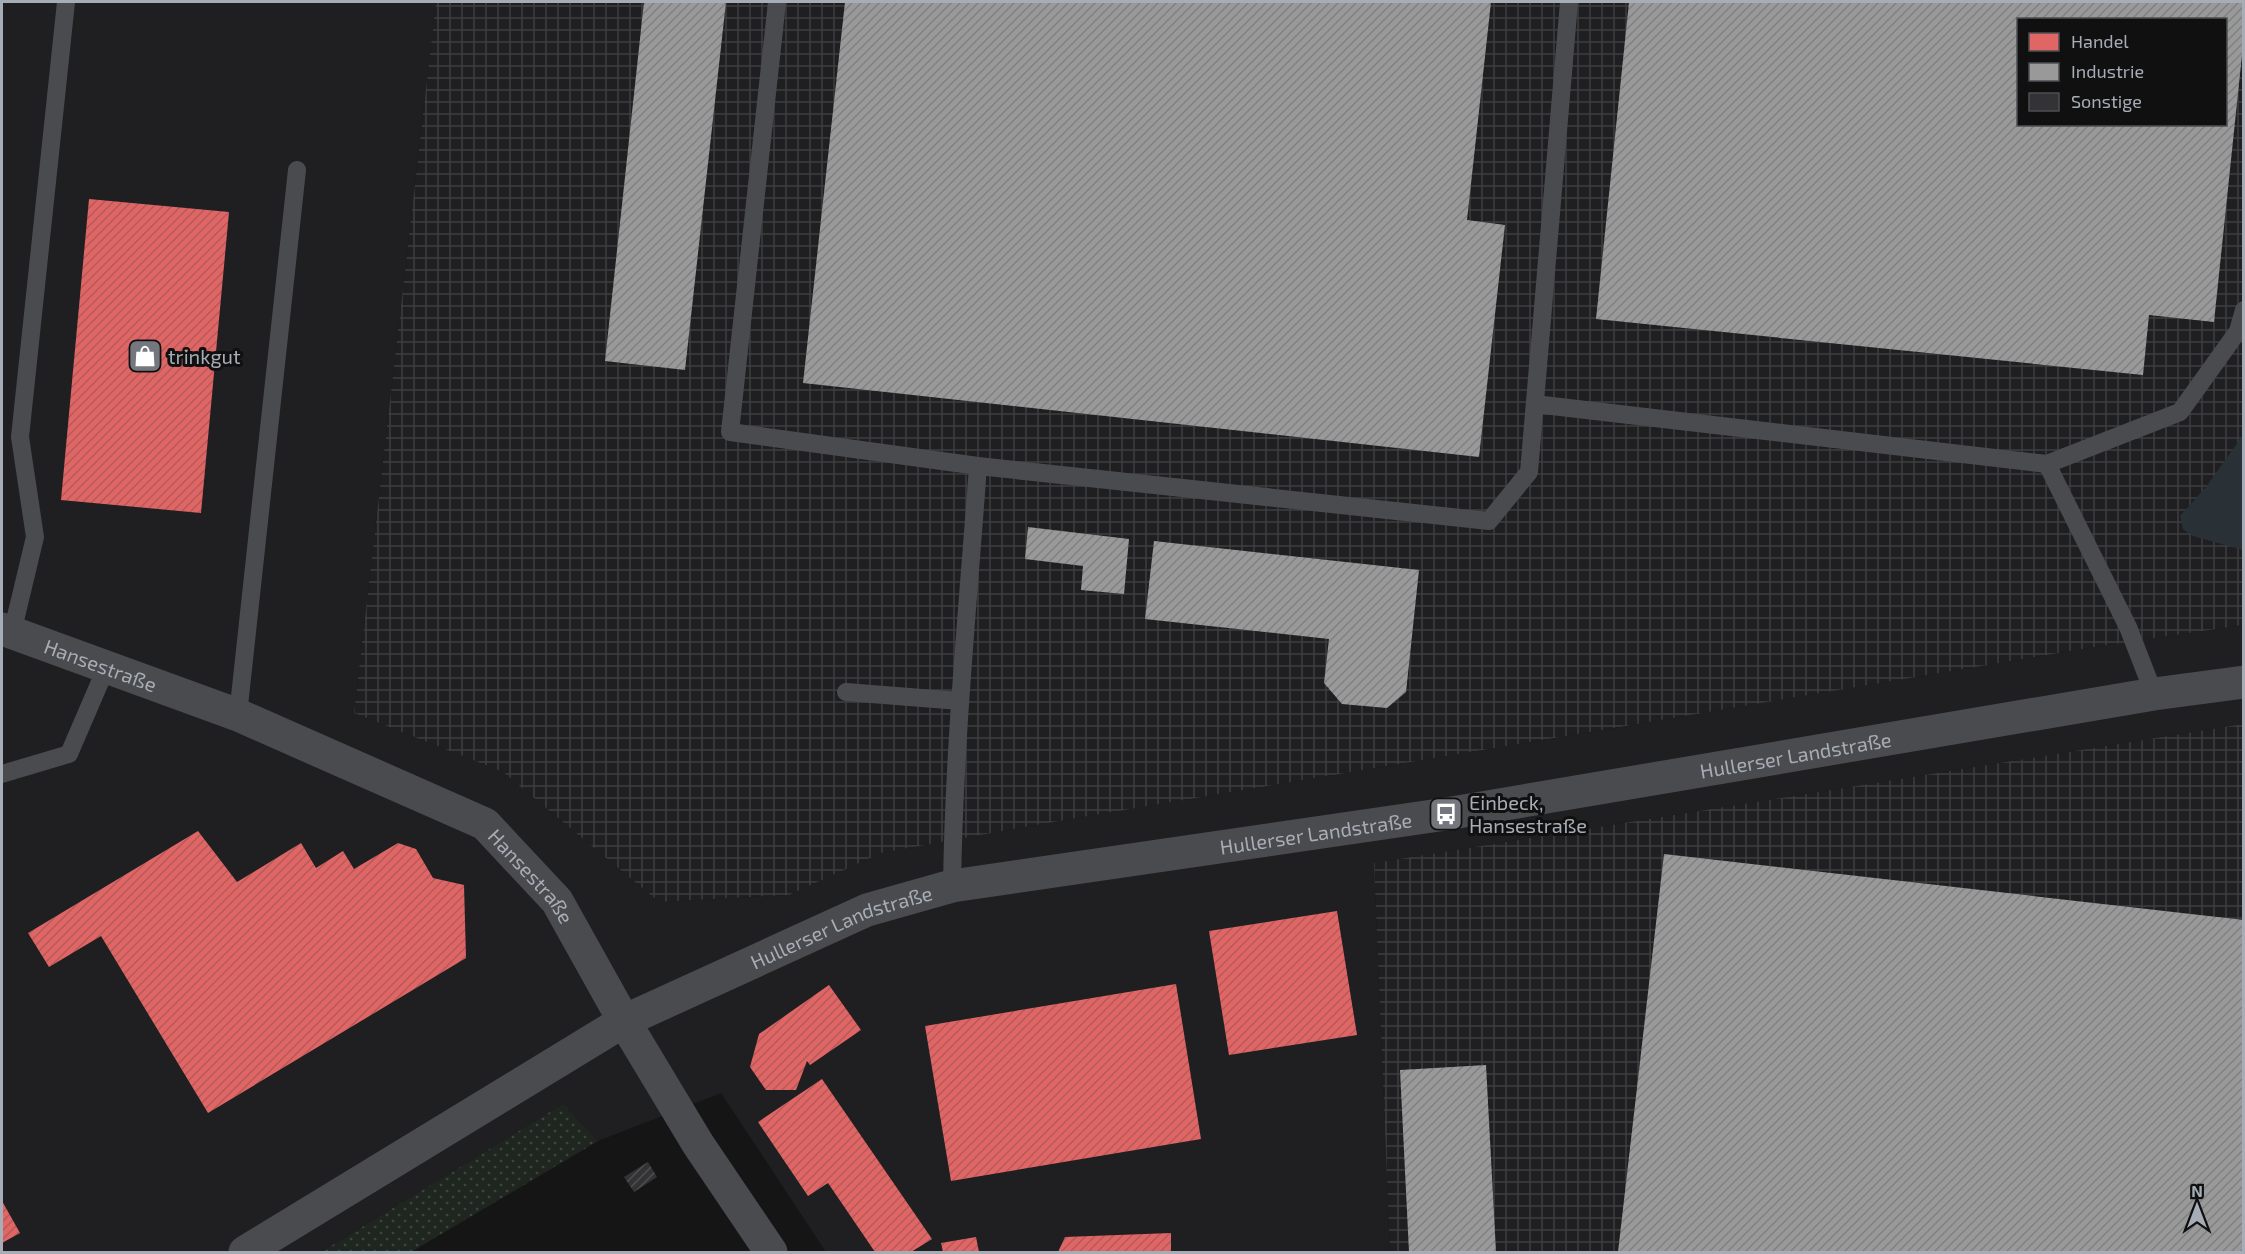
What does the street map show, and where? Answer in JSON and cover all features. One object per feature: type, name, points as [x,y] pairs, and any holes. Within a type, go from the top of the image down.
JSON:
[{"type":"street","name":"Hansestraße","points":[[7,631],[238,715],[485,824],[557,901],[624,1021],[698,1144],[771,1252]]},
{"type":"street","name":"Hullerser Landstraße","points":[[245,1252],[624,1021],[867,910],[952,886],[1446,814],[2154,694],[2244,682]]},
{"type":"lane","points":[[7,631],[35,537],[20,437],[66,2]]},
{"type":"lane","points":[[777,2],[730,432],[978,466],[1489,520],[1529,472],[1569,2]]},
{"type":"lane","points":[[238,715],[297,170]]},
{"type":"lane","points":[[1534,405],[2047,464],[2180,412],[2238,331],[2244,310]]},
{"type":"lane","points":[[2047,464],[2128,627],[2154,694]]},
{"type":"lane","points":[[952,886],[953,820],[960,701],[978,466]]},
{"type":"lane","points":[[2,774],[69,754],[106,668]]},
{"type":"lane","points":[[846,692],[960,701]]},
{"type":"shaded area","points":[[2,2],[436,2],[354,713],[503,772],[659,902],[789,895],[881,853],[2095,647],[2243,625],[2243,724],[1374,863],[1390,1252],[826,1252],[721,1093],[598,1141],[563,1104],[321,1252],[2,1252]]},
{"type":"shaded area","points":[[436,2],[2243,2],[2243,625],[2095,647],[881,853],[789,895],[659,902],[503,772],[354,713]]},
{"type":"shaded area","points":[[2243,435],[2243,550],[2193,536],[2183,529],[2180,516],[2206,487]]},
{"type":"shaded area","points":[[2243,724],[2243,1252],[1390,1252],[1374,863]]},
{"type":"shaded area","points":[[563,1104],[598,1141],[411,1252],[321,1252]]},
{"type":"building: Handel","name":"trinkgut","points":[[89,199],[229,212],[201,513],[61,500]]},
{"type":"building: Handel","points":[[198,831],[237,882],[301,843],[316,868],[343,851],[354,869],[398,843],[416,849],[433,878],[464,885],[466,958],[208,1113],[101,936],[49,967],[28,933]]},
{"type":"building: Handel","points":[[1337,911],[1357,1035],[1229,1055],[1209,931]]},
{"type":"building: Handel","points":[[1176,984],[1201,1139],[951,1181],[925,1026]]},
{"type":"building: Handel","points":[[829,985],[861,1030],[810,1065],[807,1061],[796,1090],[766,1090],[750,1067],[759,1034]]},
{"type":"building: Handel","points":[[822,1079],[932,1239],[911,1252],[875,1252],[828,1183],[808,1196],[758,1122]]},
{"type":"building: Handel","points":[[2,1201],[20,1233],[2,1243]]},
{"type":"building: Handel","points":[[1171,1233],[1171,1252],[1058,1252],[1065,1237]]},
{"type":"building: Handel","points":[[976,1237],[979,1252],[943,1252],[941,1243]]},
{"type":"building: Industrie","points":[[644,2],[726,2],[685,370],[605,361]]},
{"type":"building: Industrie","points":[[845,2],[1491,2],[1467,220],[1505,225],[1479,457],[803,383]]},
{"type":"building: Industrie","points":[[1629,2],[2244,2],[2244,36],[2214,322],[2149,315],[2143,375],[1596,319]]},
{"type":"building: Industrie","points":[[1028,527],[1129,539],[1124,594],[1081,590],[1083,566],[1025,559]]},
{"type":"building: Industrie","points":[[1154,541],[1419,570],[1406,692],[1387,708],[1342,704],[1324,683],[1329,639],[1145,619]]},
{"type":"building: Industrie","points":[[1664,854],[2244,920],[2244,1252],[1618,1252]]},
{"type":"building: Industrie","points":[[1486,1065],[1496,1252],[1409,1252],[1400,1070]]},
{"type":"building: Sonstige","points":[[648,1162],[657,1177],[634,1192],[624,1177]]},
{"type":"place","name":"trinkgut","points":[[145,356]]},
{"type":"place","name":"Einbeck, Hansestraße","points":[[1446,814]]}]
